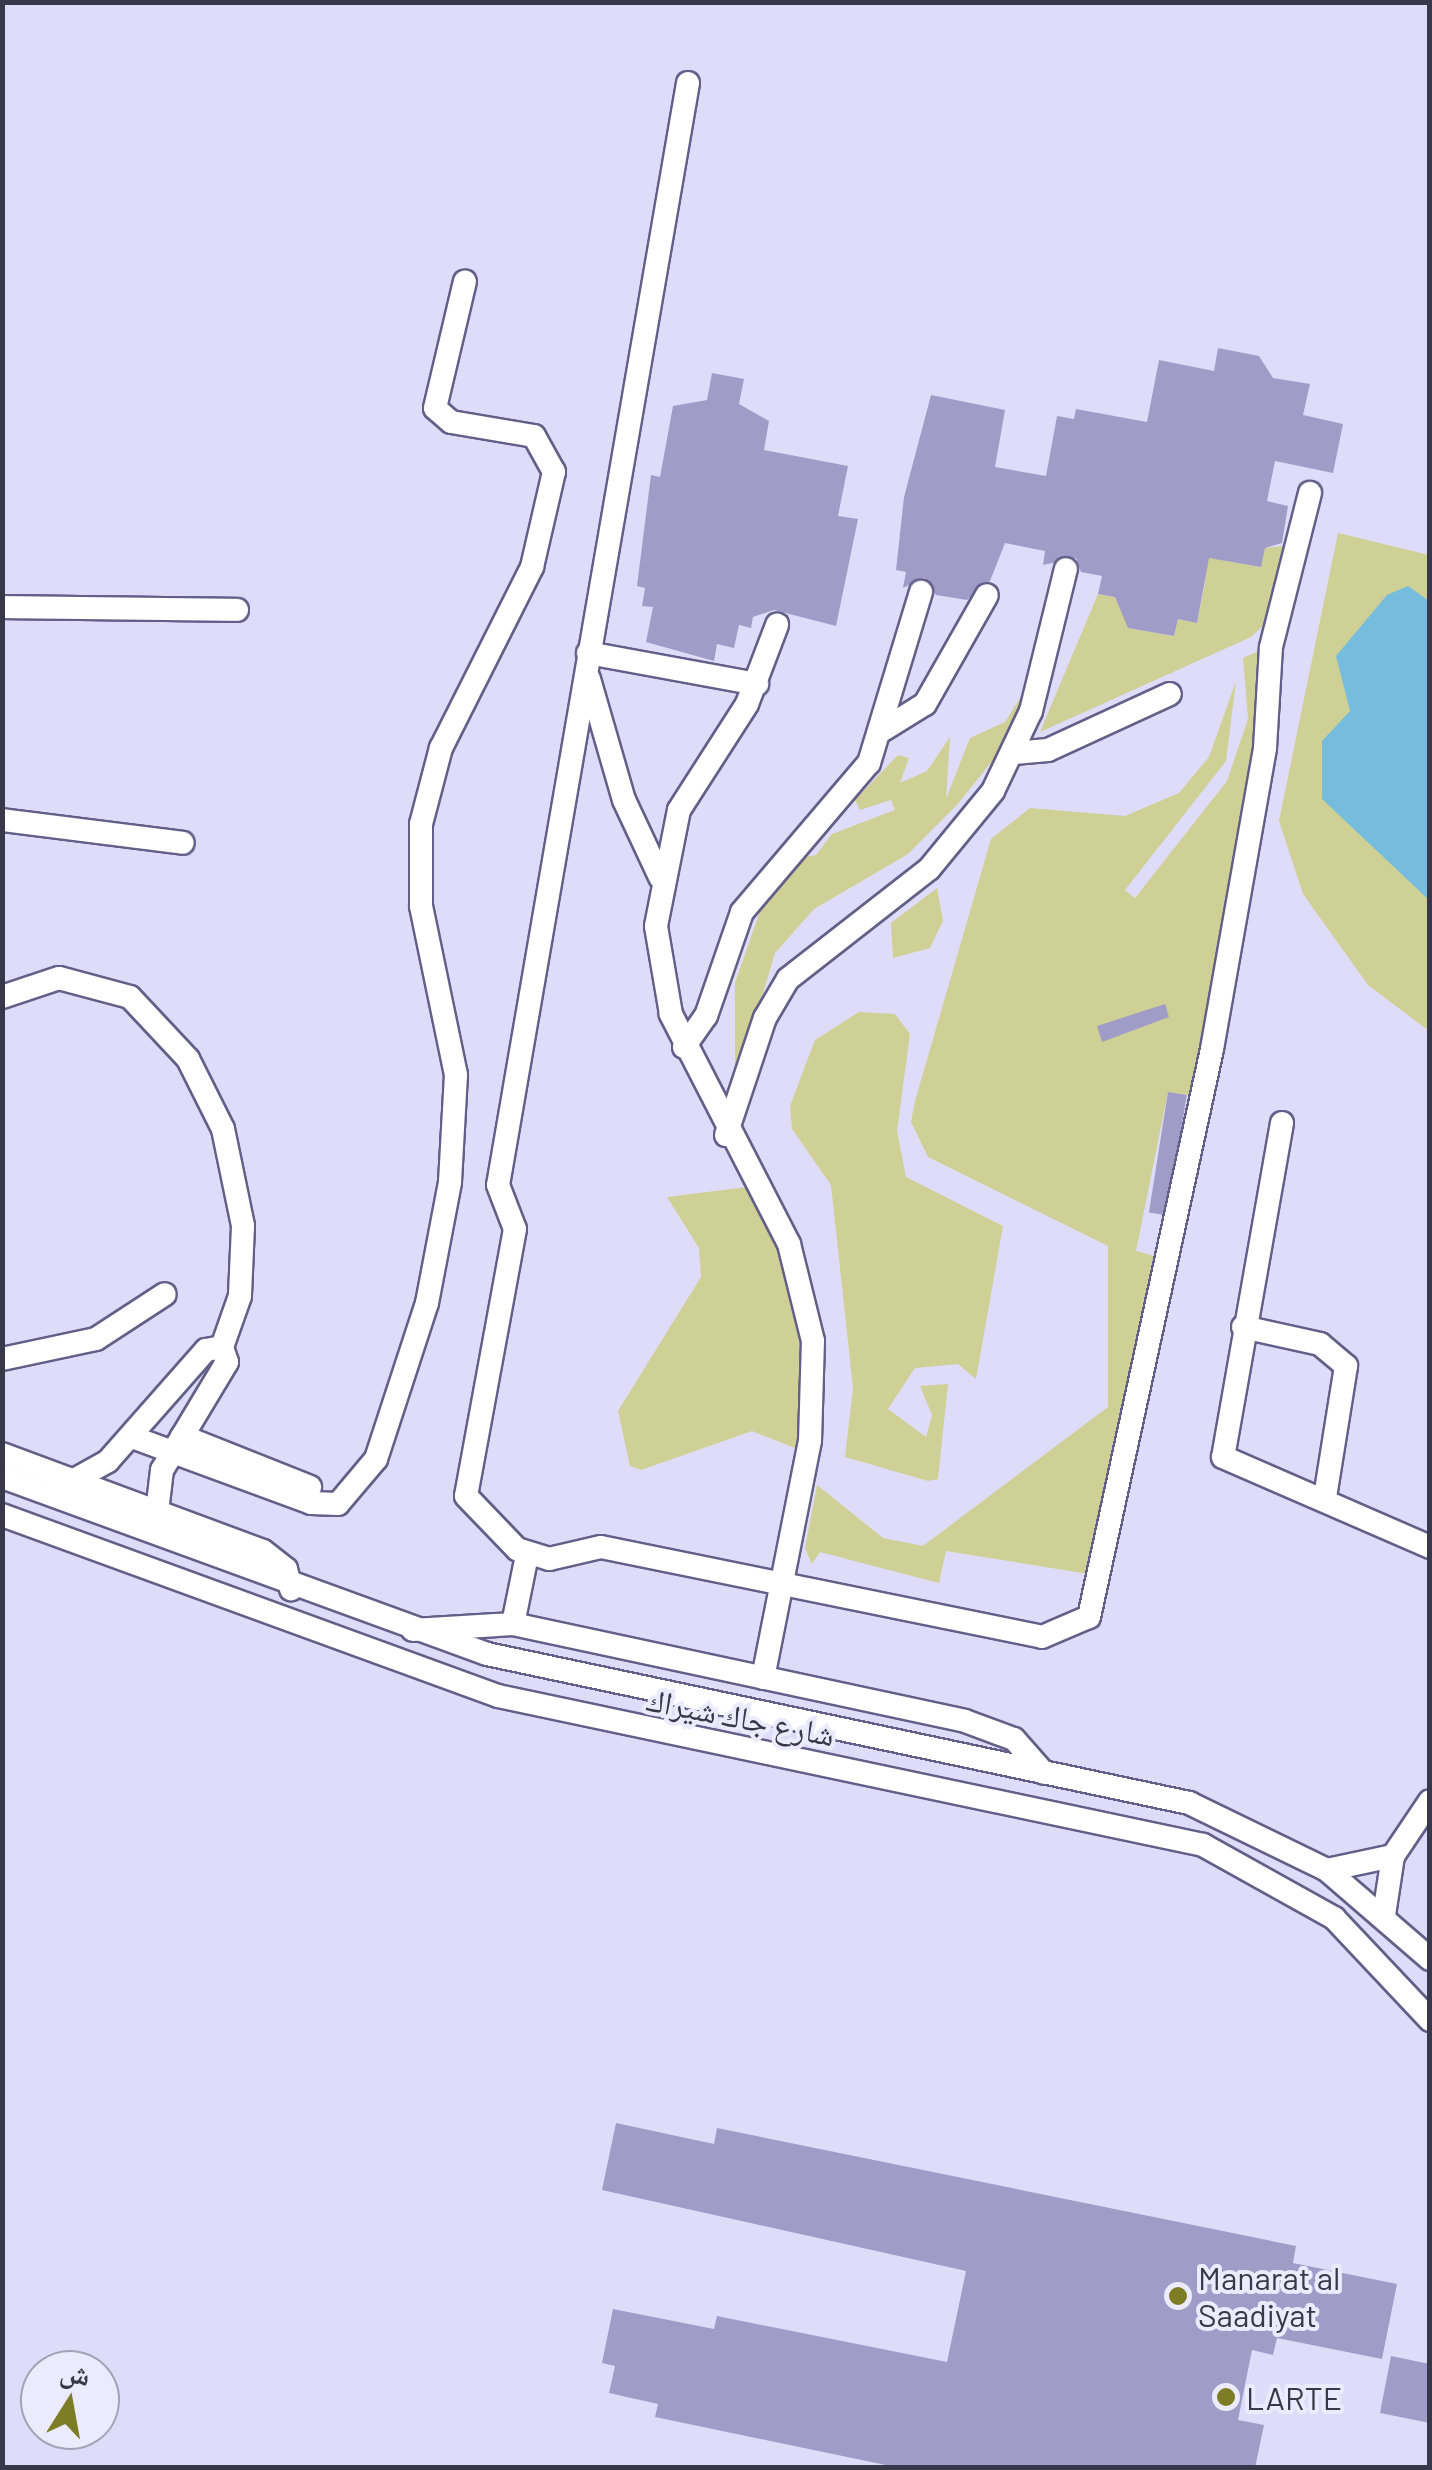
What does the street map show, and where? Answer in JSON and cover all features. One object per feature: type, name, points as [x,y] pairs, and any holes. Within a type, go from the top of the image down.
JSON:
[{"type":"street","points":[[527,1555],[466,1496],[515,1229],[500,1174],[688,83]]},
{"type":"street","points":[[132,1436],[177,1444],[312,1488],[352,1494],[376,1459],[415,1344],[450,1182],[456,1074],[421,906],[424,810],[442,748],[532,567],[554,472],[534,436],[452,422],[435,408],[466,281]]},
{"type":"street","points":[[527,1555],[601,1547],[1042,1637],[1068,1633],[1096,1606],[1212,1049],[1265,748],[1271,647],[1310,493]]},
{"type":"street","points":[[726,1134],[765,1018],[788,979],[929,869],[1014,754],[1066,570]]},
{"type":"street","points":[[684,1047],[706,1016],[742,912],[850,794],[883,730],[921,592]]},
{"type":"street","points":[[883,730],[925,704],[988,595]]},
{"type":"street","points":[[2,608],[237,610]]},
{"type":"street","points":[[763,1678],[810,1441],[813,1341],[789,1244],[726,1134],[684,1047],[658,956],[660,877],[679,810],[757,684],[777,625]]},
{"type":"street","points":[[587,659],[757,684]]},
{"type":"street","points":[[587,659],[619,786],[660,877]]},
{"type":"street","points":[[1014,754],[1048,750],[1170,694]]},
{"type":"street","points":[[5,818],[183,843]]},
{"type":"street","points":[[2,997],[40,979],[96,983],[144,1007],[188,1059],[223,1128],[243,1226],[240,1296],[222,1346],[224,1369],[177,1444],[158,1512]]},
{"type":"street","points":[[1282,1123],[1222,1457],[1325,1498],[1430,1548]]},
{"type":"street","points":[[2,1359],[96,1339],[166,1294]]},
{"type":"street","points":[[1243,1326],[1320,1344],[1346,1366],[1325,1498]]},
{"type":"street","points":[[74,1480],[132,1436],[209,1347],[222,1346]]},
{"type":"street","points":[[2,1454],[272,1555],[291,1588]]},
{"type":"street","name":"شارع جاك شيراك","points":[[2,1477],[291,1588],[412,1630],[573,1677],[1044,1773],[1226,1815],[1327,1870],[1384,1915],[1430,1959]]},
{"type":"street","name":"شارع جاك شيراك","points":[[2,1516],[498,1696],[1203,1844],[1334,1918],[1430,2020]]},
{"type":"street","points":[[513,1624],[527,1555]]},
{"type":"street","points":[[412,1630],[513,1624],[993,1728],[1044,1773]]},
{"type":"street","points":[[1384,1915],[1393,1856],[1430,1801]]},
{"type":"street","points":[[1327,1870],[1393,1856]]},
{"type":"green space","points":[[1338,533],[1429,555],[1429,1031],[1368,985],[1303,894],[1279,821]]},
{"type":"green space","points":[[1294,545],[1268,621],[1251,637],[1040,732],[1098,594],[1115,597],[1129,628],[1174,636],[1178,619],[1197,623],[1205,583],[1196,555],[1260,567],[1265,548]]},
{"type":"green space","points":[[1263,649],[1266,712],[1198,1097],[1168,1092],[1136,1251],[1165,1259],[1101,1576],[946,1551],[939,1583],[820,1552],[812,1564],[805,1548],[817,1485],[883,1538],[923,1546],[1108,1407],[1108,1246],[928,1157],[911,1122],[915,1101],[991,839],[1030,808],[1125,816],[1179,793],[1209,757],[1236,681],[1226,761],[1125,890],[1135,898],[1227,781],[1248,719],[1243,658]]},
{"type":"green space","points":[[1030,682],[1005,745],[957,805],[908,854],[814,909],[775,953],[735,1087],[735,983],[766,894],[794,859],[816,855],[832,834],[895,810],[891,800],[860,810],[855,800],[898,755],[909,758],[900,783],[927,771],[950,737],[946,799],[970,738],[1005,722]]},
{"type":"green space","points":[[937,888],[943,921],[930,948],[893,958],[891,923]]},
{"type":"green space","points":[[859,1012],[895,1014],[910,1034],[897,1131],[906,1177],[1003,1226],[976,1379],[958,1364],[915,1368],[888,1409],[926,1437],[932,1415],[920,1386],[948,1384],[938,1479],[928,1481],[845,1457],[853,1388],[831,1185],[792,1129],[790,1106],[815,1040]]},
{"type":"green space","points":[[747,1187],[786,1253],[807,1327],[800,1450],[752,1431],[641,1470],[630,1466],[618,1411],[701,1277],[699,1248],[667,1197]]},
{"type":"water","points":[[1408,586],[1429,601],[1429,900],[1322,799],[1322,741],[1350,711],[1336,656],[1387,595]]},
{"type":"building","points":[[1218,348],[1259,356],[1273,378],[1310,384],[1303,415],[1343,424],[1333,473],[1275,461],[1267,501],[1288,506],[1282,543],[1265,548],[1261,567],[1209,558],[1197,623],[1178,619],[1174,636],[1128,628],[1115,597],[1098,594],[1102,576],[1081,572],[1076,558],[1043,565],[1045,551],[1005,543],[990,581],[967,600],[936,595],[924,578],[903,588],[906,572],[896,570],[904,497],[931,395],[1005,410],[995,467],[1046,476],[1057,416],[1074,419],[1076,409],[1147,422],[1159,360],[1214,371]]},
{"type":"building","points":[[712,373],[744,379],[739,404],[769,421],[764,450],[848,466],[838,516],[858,519],[836,626],[774,610],[753,617],[751,628],[739,625],[734,648],[717,644],[714,661],[646,642],[653,607],[642,606],[645,588],[637,586],[651,475],[660,477],[673,406],[707,400]]},
{"type":"building","points":[[1165,1004],[1169,1017],[1102,1042],[1097,1026]]},
{"type":"building","points":[[1168,1092],[1187,1095],[1168,1215],[1149,1212]]},
{"type":"building","name":"Manarat al Saadiyat","points":[[616,2123],[714,2144],[717,2128],[1296,2246],[1293,2263],[1397,2284],[1382,2359],[1277,2338],[1273,2355],[1252,2350],[1238,2420],[1264,2425],[1255,2468],[900,2468],[655,2417],[658,2404],[609,2393],[615,2366],[602,2363],[613,2309],[714,2329],[717,2316],[947,2362],[966,2271],[602,2190]]},
{"type":"building","points":[[1391,2356],[1430,2364],[1430,2423],[1380,2413]]},
{"type":"place","name":"Manarat al Saadiyat","points":[[1178,2296]]},
{"type":"place","name":"LARTE","points":[[1226,2397]]}]
